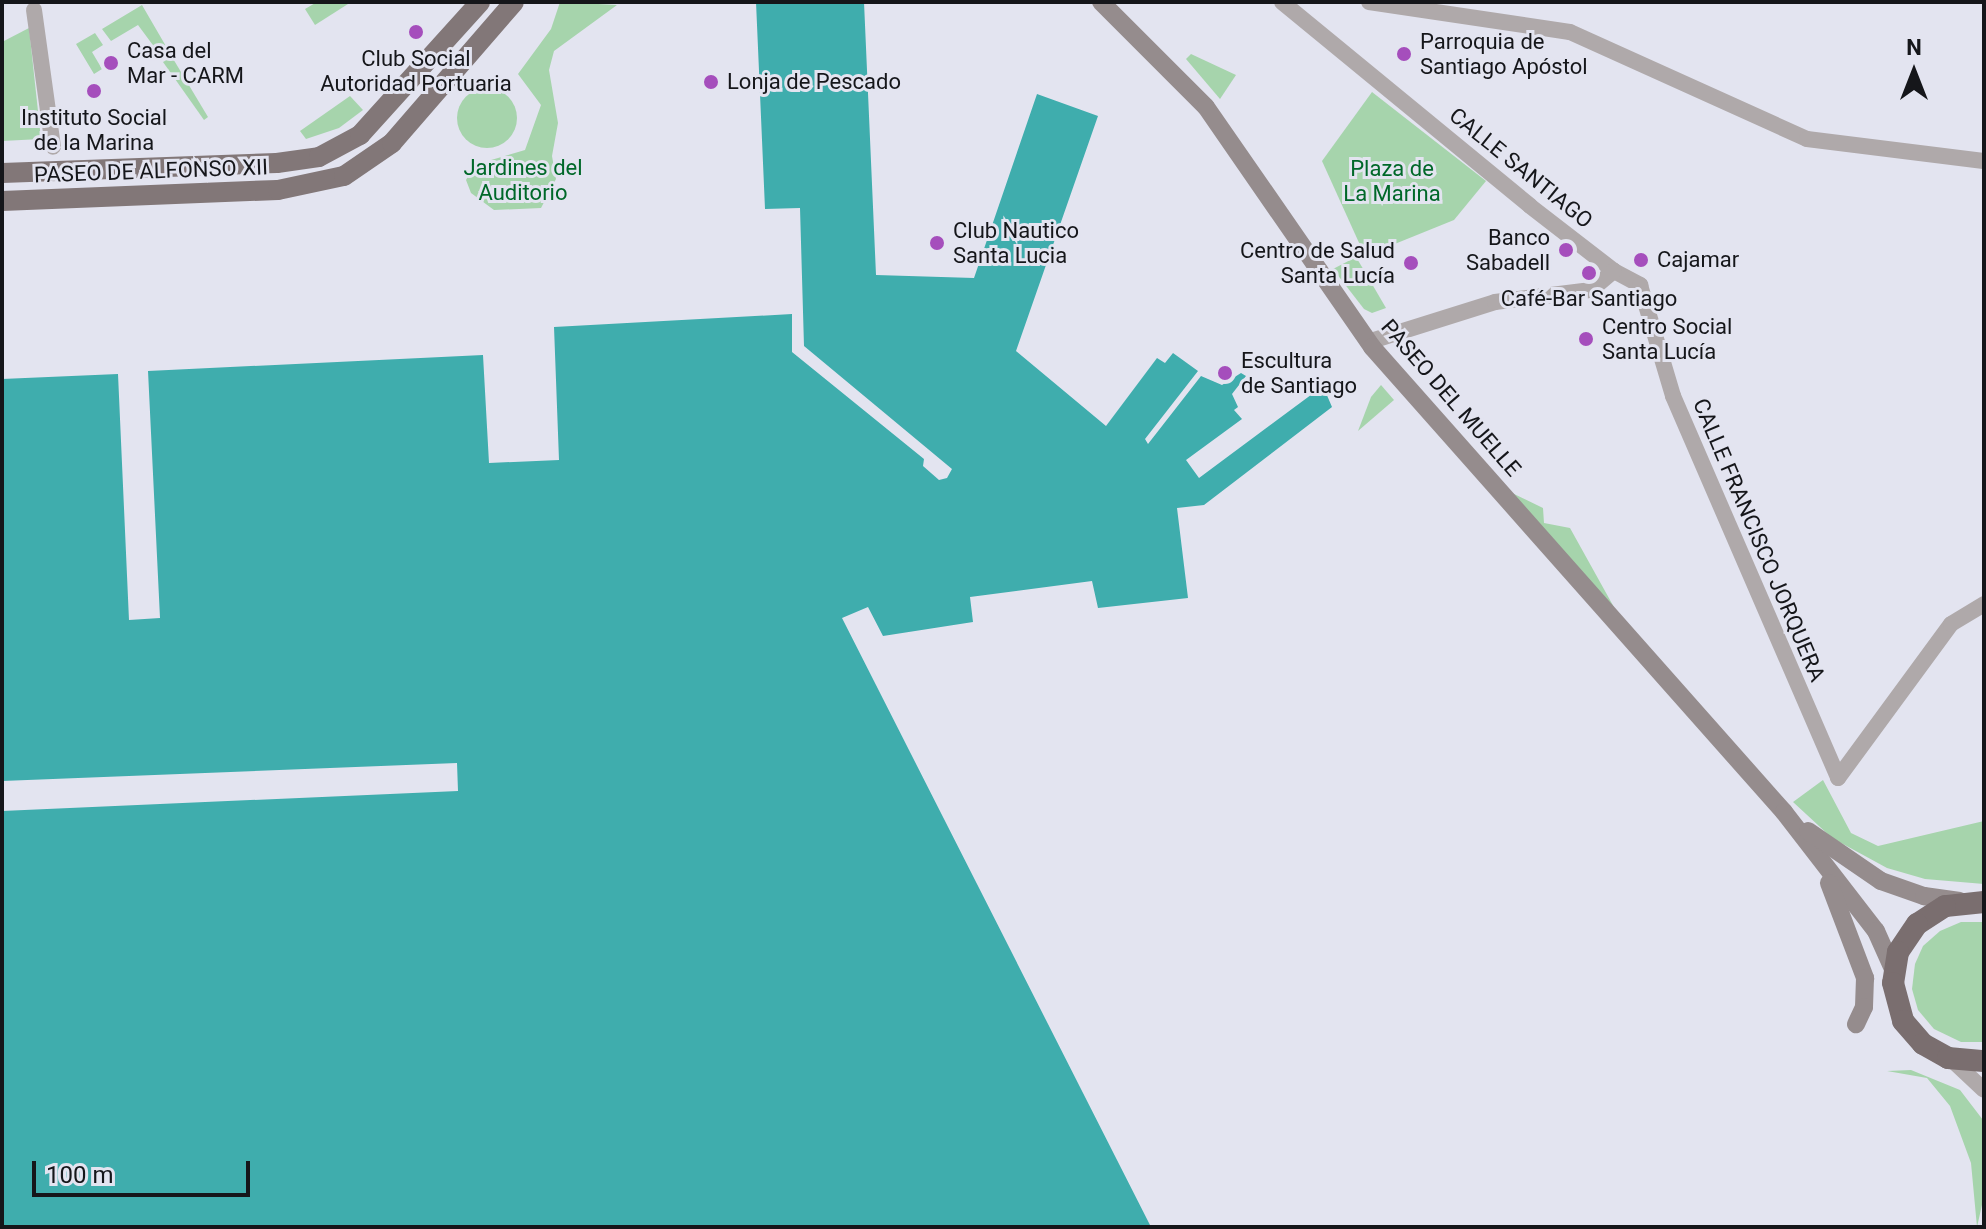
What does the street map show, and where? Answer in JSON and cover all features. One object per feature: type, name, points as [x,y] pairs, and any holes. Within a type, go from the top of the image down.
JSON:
[{"type":"highway","points":[[1977,902],[1945,906],[1917,924],[1893,969],[1893,993],[1903,1021],[1923,1044],[1948,1058],[1984,1061]]},
{"type":"main road","name":"PASEO DE ALFONSO XII","points":[[2,173],[277,163],[333,151],[360,135],[388,108],[480,2]]},
{"type":"main road","name":"PASEO DE ALFONSO XII","points":[[2,201],[278,190],[344,176],[392,143],[514,2]]},
{"type":"main road","name":"PASEO DEL MUELLE","points":[[1101,2],[1206,107],[1368,342],[1784,812]]},
{"type":"main road","points":[[38,171],[39,199]]},
{"type":"main road","points":[[1784,812],[1876,931],[1893,969]]},
{"type":"main road","points":[[1784,812],[1841,858],[1881,881],[1924,896],[1977,902]]},
{"type":"main road","points":[[1811,849],[1863,965],[1866,989],[1856,1024]]},
{"type":"street","name":"CALLE SANTIAGO","points":[[1282,2],[1614,271],[1640,285]]},
{"type":"street","points":[[1369,2],[1541,24],[1614,50],[1796,136],[1984,161]]},
{"type":"street","points":[[34,10],[53,147],[38,171]]},
{"type":"street","points":[[53,147],[79,170]]},
{"type":"street","points":[[1368,342],[1495,302],[1591,290],[1614,271]]},
{"type":"street","name":"CALLE FRANCISCO JORQUERA","points":[[1640,285],[1653,313],[1673,396],[1838,778],[1951,624],[1984,604]]},
{"type":"street","points":[[1948,1058],[1968,1070],[1984,1090]]},
{"type":"green space","points":[[317,2],[348,4],[315,25],[305,9]]},
{"type":"green space","name":"Jardines del Auditorio","points":[[560,2],[617,5],[554,51],[549,70],[558,123],[552,156],[556,179],[541,208],[494,210],[471,193],[466,180],[474,165],[525,150],[541,105],[518,74],[551,29]]},
{"type":"green space","points":[[142,5],[167,48],[158,52],[138,25],[111,41],[102,29]]},
{"type":"green space","points":[[29,28],[41,139],[2,141],[2,42]]},
{"type":"green space","points":[[95,33],[103,45],[92,52],[102,69],[94,74],[76,44]]},
{"type":"green space","points":[[1191,54],[1236,75],[1220,99],[1186,59]]},
{"type":"green space","points":[[172,57],[208,117],[204,120],[163,62]]},
{"type":"green space","points":[[487,88],[498,90],[508,97],[515,107],[515,129],[508,139],[498,146],[487,148],[476,146],[466,139],[459,129],[457,118],[459,107],[466,97],[476,90]]},
{"type":"green space","name":"Plaza de La Marina","points":[[1372,92],[1486,181],[1454,220],[1365,256],[1322,161]]},
{"type":"green space","points":[[350,96],[363,110],[339,128],[306,139],[300,131]]},
{"type":"green space","points":[[1356,257],[1386,308],[1372,313],[1364,309],[1333,269]]},
{"type":"green space","points":[[1381,385],[1394,400],[1358,431],[1371,397]]},
{"type":"green space","points":[[1512,493],[1543,508],[1544,523],[1570,528],[1615,609]]},
{"type":"green space","points":[[1823,780],[1851,833],[1878,846],[1984,821],[1984,884],[1925,879],[1887,868],[1832,838],[1793,802]]},
{"type":"green space","points":[[1961,922],[1984,922],[1984,1042],[1961,1042],[1934,1029],[1918,1010],[1912,989],[1915,964],[1923,946],[1940,931]]},
{"type":"green space","points":[[1911,1070],[1960,1090],[1983,1120],[1984,1196],[1977,1227],[1971,1163],[1950,1106],[1927,1078],[1887,1071]]},
{"type":"water","points":[[756,2],[864,2],[876,275],[974,278],[1037,94],[1098,116],[1016,351],[1106,426],[1157,358],[1165,363],[1173,353],[1198,371],[1145,439],[1148,444],[1201,376],[1222,385],[1241,373],[1246,376],[1232,394],[1238,407],[1234,410],[1242,419],[1186,460],[1199,478],[1323,386],[1332,407],[1204,505],[1177,508],[1188,598],[1098,608],[1092,581],[970,597],[973,622],[883,636],[868,607],[842,618],[1151,1227],[2,1227],[2,811],[458,791],[457,763],[2,781],[2,379],[118,374],[129,620],[160,618],[148,371],[483,355],[489,463],[559,460],[554,327],[792,314],[792,352],[924,459],[923,466],[939,480],[947,478],[952,469],[804,346],[800,208],[765,209]]},
{"type":"place","name":"Club Social Autoridad Portuaria","points":[[416,32]]},
{"type":"place","name":"Parroquia de Santiago Apóstol","points":[[1404,54]]},
{"type":"place","name":"Casa del Mar - CARM","points":[[111,63]]},
{"type":"place","name":"Lonja de Pescado","points":[[711,82]]},
{"type":"place","name":"Instituto Social de la Marina","points":[[94,91]]},
{"type":"place","name":"Club Nautico Santa Lucia","points":[[937,243]]},
{"type":"place","name":"Banco Sabadell","points":[[1566,250]]},
{"type":"place","name":"Cajamar","points":[[1641,260]]},
{"type":"place","name":"Centro de Salud Santa Lucía","points":[[1411,263]]},
{"type":"place","name":"Café-Bar Santiago","points":[[1589,273]]},
{"type":"place","name":"Centro Social Santa Lucía","points":[[1586,339]]},
{"type":"place","name":"Escultura de Santiago","points":[[1225,373]]}]
